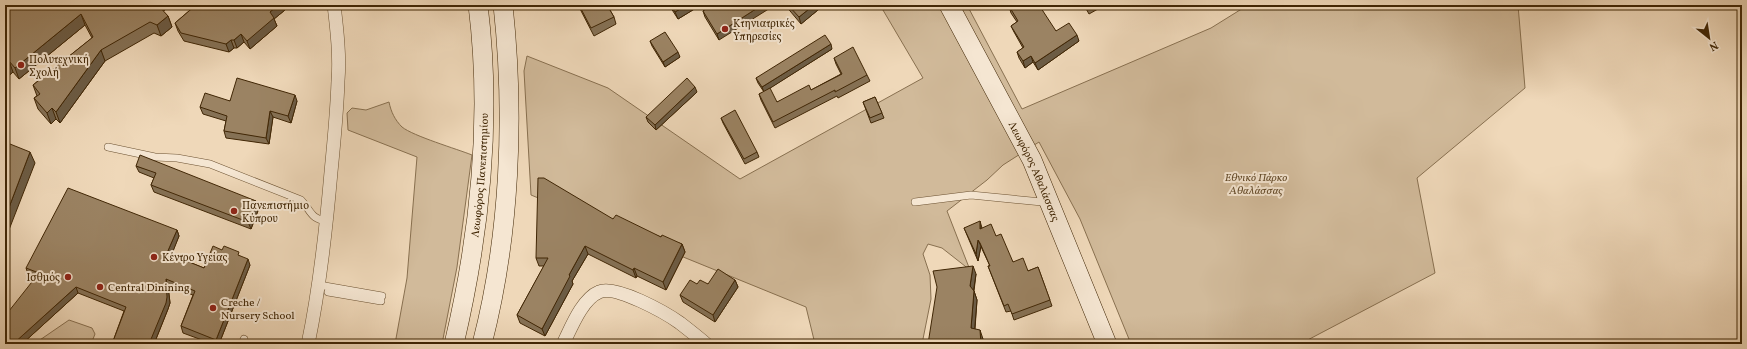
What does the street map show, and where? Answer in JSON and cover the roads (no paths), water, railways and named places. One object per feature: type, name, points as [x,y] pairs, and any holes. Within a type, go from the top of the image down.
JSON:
[{"type":"main road","name":"Λεωφόρος Πανεπιστημίου","points":[[454,344],[465,297],[475,228],[481,158],[484,98],[478,5]]},
{"type":"main road","points":[[482,344],[488,323],[502,234],[509,152],[509,92],[503,5]]},
{"type":"main road","name":"Λεωφόρος Αθαλάσσας","points":[[949,5],[1032,160],[1107,344]]},
{"type":"street","points":[[308,344],[319,288],[327,221],[338,80],[337,33],[334,5]]},
{"type":"street","points":[[563,344],[586,301],[600,291],[614,290],[654,307],[680,323],[707,344]]},
{"type":"lane","points":[[108,147],[155,157],[176,158],[210,164],[301,200],[309,212],[318,220],[327,221]]},
{"type":"lane","points":[[915,202],[971,195],[1042,202],[1049,200]]},
{"type":"lane","points":[[319,288],[382,298]]},
{"type":"place","name":"Κτηνιατρικές Υπηρεσίες","points":[[725,29]]},
{"type":"place","name":"Πολυτεχνική Σχολή","points":[[21,65]]},
{"type":"place","name":"Πανεπιστήμιο Κύπρου","points":[[234,211]]},
{"type":"place","name":"Κέντρο Υγείας","points":[[154,257]]},
{"type":"place","name":"Ισθμός","points":[[68,277]]},
{"type":"place","name":"Central Dinining","points":[[100,287]]},
{"type":"place","name":"Creche / Nursery School","points":[[213,308]]},
{"type":"park label","name":"Εθνικό Πάρκο Αθαλάσσας","points":[[1256,183]]}]
